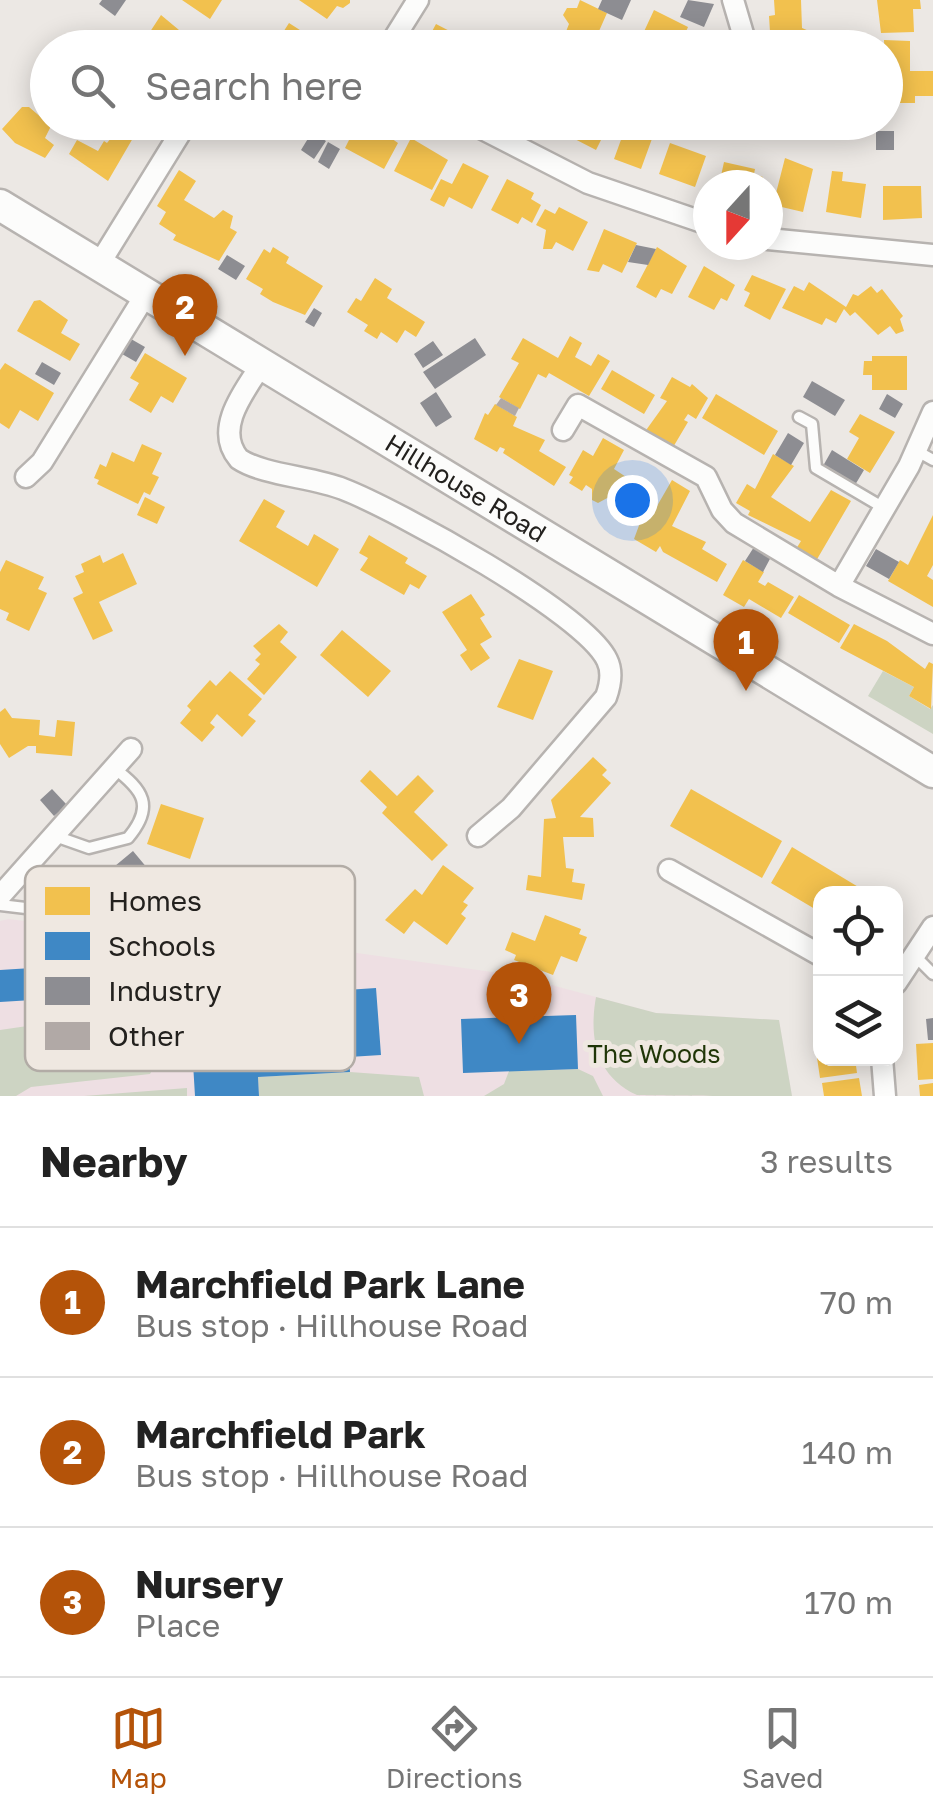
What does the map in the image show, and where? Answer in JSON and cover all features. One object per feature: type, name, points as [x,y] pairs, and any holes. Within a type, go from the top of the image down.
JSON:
[{"type":"main road","name":"Hillhouse Road","points":[[0,205],[933,772]]},
{"type":"street","points":[[399,30],[418,0]]},
{"type":"street","points":[[733,0],[742,30]]},
{"type":"street","points":[[98,266],[176,140]]},
{"type":"street","points":[[504,140],[588,183],[693,219]]},
{"type":"street","points":[[783,240],[933,255]]},
{"type":"street","points":[[26,477],[46,455],[146,294]]},
{"type":"street","points":[[262,364],[231,424],[230,444],[240,459],[319,480],[371,501],[564,615],[608,660],[611,677],[606,698],[511,808],[478,836]]},
{"type":"street","points":[[563,430],[578,405],[706,477],[727,518],[839,586],[933,634]]},
{"type":"street","points":[[839,586],[884,508],[925,456],[933,412]]},
{"type":"street","points":[[27,866],[131,749]]},
{"type":"street","points":[[0,896],[25,868]]},
{"type":"street","points":[[669,870],[813,951]]},
{"type":"street","points":[[901,976],[933,927]]},
{"type":"street","points":[[883,1066],[885,1096]]},
{"type":"lane","points":[[799,417],[812,424],[816,468],[884,508]]},
{"type":"lane","points":[[54,836],[89,848],[128,838],[140,818],[143,798],[134,783],[114,768]]},
{"type":"lane","points":[[0,905],[25,908]]},
{"type":"lane","points":[[914,956],[933,974]]},
{"type":"shaded area","points":[[0,921],[25,921],[25,1071],[355,1071],[355,953],[514,975],[656,1013],[779,1020],[792,1096],[0,1096]]},
{"type":"green space","points":[[883,671],[914,687],[909,696],[930,709],[933,705],[933,734],[868,696]]},
{"type":"green space","name":"The Woods","points":[[596,997],[656,1013],[779,1020],[792,1096],[637,1095],[612,1077],[598,1054],[594,1026]]},
{"type":"green space","points":[[25,1026],[25,1071],[152,1071],[31,1087],[16,1096],[0,1096],[0,1030]]},
{"type":"green space","points":[[578,1069],[593,1076],[603,1096],[484,1096],[504,1084],[509,1071]]},
{"type":"green space","points":[[350,1072],[419,1077],[424,1096],[259,1096],[258,1077]]},
{"type":"green space","points":[[187,1088],[187,1096],[84,1096]]},
{"type":"building: Homes","points":[[182,0],[222,0],[210,19]]},
{"type":"building: Homes","points":[[299,0],[350,3],[343,8],[337,6],[327,19]]},
{"type":"building: Homes","points":[[580,0],[607,13],[600,30],[567,30],[569,24],[563,15],[567,8],[577,8]]},
{"type":"building: Homes","points":[[774,0],[801,0],[802,28],[807,30],[770,30],[769,16],[775,15]]},
{"type":"building: Homes","points":[[877,0],[920,0],[921,9],[913,9],[914,32],[881,30]]},
{"type":"building: Homes","points":[[654,10],[688,27],[687,30],[645,30]]},
{"type":"building: Homes","points":[[161,15],[179,30],[151,30]]},
{"type":"building: Homes","points":[[903,41],[910,41],[910,71],[933,71],[933,96],[915,96],[915,103],[903,103]]},
{"type":"building: Homes","points":[[22,107],[29,107],[30,140],[48,140],[54,145],[45,158],[15,143],[2,129]]},
{"type":"building: Homes","points":[[77,140],[98,151],[104,141],[132,140],[108,181],[69,154]]},
{"type":"building: Homes","points":[[349,140],[398,143],[384,169],[345,148]]},
{"type":"building: Homes","points":[[410,140],[448,160],[432,190],[394,171]]},
{"type":"building: Homes","points":[[577,140],[601,140],[596,150]]},
{"type":"building: Homes","points":[[621,140],[652,140],[641,169],[614,159]]},
{"type":"building: Homes","points":[[670,143],[706,156],[701,170],[693,170],[693,186],[659,174]]},
{"type":"building: Homes","points":[[785,158],[813,169],[803,212],[783,207]]},
{"type":"building: Homes","points":[[724,162],[755,169],[755,170],[722,170]]},
{"type":"building: Homes","points":[[463,163],[489,176],[472,209],[449,197],[444,207],[430,200],[441,179],[452,184]]},
{"type":"building: Homes","points":[[179,170],[196,181],[184,200],[214,218],[223,210],[233,216],[230,228],[237,232],[219,261],[173,240],[176,235],[159,224],[166,212],[157,206]]},
{"type":"building: Homes","points":[[832,171],[843,172],[842,181],[866,184],[861,218],[826,212]]},
{"type":"building: Homes","points":[[507,179],[534,193],[531,199],[541,205],[532,223],[522,217],[518,224],[491,210]]},
{"type":"building: Homes","points":[[883,186],[921,186],[922,218],[883,220]]},
{"type":"building: Homes","points":[[559,207],[588,222],[573,251],[556,242],[552,249],[543,249],[546,230],[536,225],[545,209],[555,214]]},
{"type":"building: Homes","points":[[604,229],[637,243],[622,273],[603,264],[599,272],[587,270]]},
{"type":"building: Homes","points":[[273,247],[289,257],[286,263],[323,286],[305,315],[273,302],[260,294],[263,289],[246,279],[264,249],[270,253]]},
{"type":"building: Homes","points":[[657,247],[687,266],[672,294],[661,289],[656,298],[636,287]]},
{"type":"building: Homes","points":[[704,266],[735,285],[727,301],[721,298],[714,310],[688,297]]},
{"type":"building: Homes","points":[[752,275],[786,289],[770,320],[744,306],[750,293],[744,290]]},
{"type":"building: Homes","points":[[375,278],[392,289],[387,298],[425,322],[416,337],[405,330],[397,343],[381,332],[377,339],[364,331],[368,325],[347,312],[356,298],[361,301]]},
{"type":"building: Homes","points":[[809,282],[846,307],[853,294],[858,296],[871,286],[877,293],[882,289],[903,316],[900,319],[904,331],[896,334],[890,326],[878,335],[855,312],[850,316],[844,309],[836,323],[826,318],[822,325],[782,308],[794,286],[804,291]]},
{"type":"building: Homes","points":[[40,300],[68,320],[61,333],[80,344],[70,361],[17,331],[34,301]]},
{"type":"building: Homes","points":[[570,336],[582,343],[575,357],[591,366],[598,354],[610,361],[589,396],[549,373],[546,378],[538,374],[520,409],[499,397],[519,363],[511,359],[523,338],[558,358]]},
{"type":"building: Homes","points":[[145,353],[187,378],[173,403],[161,396],[151,413],[129,400],[139,383],[130,378]]},
{"type":"building: Homes","points":[[872,356],[907,356],[907,390],[872,390],[872,375],[863,375],[864,361],[872,361]]},
{"type":"building: Homes","points":[[5,363],[54,393],[38,421],[20,410],[9,429],[0,423],[0,370]]},
{"type":"building: Homes","points":[[612,370],[655,395],[644,414],[601,389]]},
{"type":"building: Homes","points":[[672,377],[690,387],[692,384],[708,398],[696,419],[688,414],[684,420],[688,422],[672,449],[644,433],[667,401],[660,398]]},
{"type":"building: Homes","points":[[716,394],[778,431],[764,455],[702,418]]},
{"type":"building: Homes","points":[[495,404],[517,417],[513,426],[545,440],[539,451],[566,467],[554,486],[503,453],[505,449],[500,447],[497,452],[474,439],[485,413],[488,415]]},
{"type":"building: Homes","points":[[860,414],[895,432],[870,473],[847,459],[859,438],[849,432]]},
{"type":"building: Homes","points":[[603,438],[624,450],[614,469],[649,492],[638,511],[611,496],[598,503],[592,500],[592,489],[586,485],[582,491],[569,483],[573,477],[569,475],[583,450],[593,456]]},
{"type":"building: Homes","points":[[142,444],[162,453],[152,474],[159,477],[150,495],[144,492],[138,504],[97,484],[99,480],[94,478],[100,464],[106,467],[112,452],[134,462]]},
{"type":"building: Homes","points":[[773,454],[794,466],[771,497],[805,519],[810,522],[831,490],[851,501],[816,561],[796,549],[801,541],[748,515],[750,511],[736,503],[747,484],[755,489]]},
{"type":"building: Homes","points":[[672,480],[690,491],[672,526],[706,542],[702,549],[727,564],[717,582],[663,552],[660,546],[656,552],[634,539],[644,512],[648,515],[657,506]]},
{"type":"building: Homes","points":[[145,497],[165,507],[157,524],[137,515]]},
{"type":"building: Homes","points":[[264,499],[285,511],[276,527],[308,546],[314,534],[339,549],[317,587],[239,541]]},
{"type":"building: Homes","points":[[933,515],[933,565],[927,576],[933,580],[933,607],[888,581],[900,560],[908,565]]},
{"type":"building: Homes","points":[[369,535],[408,558],[405,563],[427,576],[419,589],[410,584],[404,595],[360,570],[368,558],[359,553]]},
{"type":"building: Homes","points":[[123,553],[137,584],[99,602],[113,631],[93,640],[73,598],[83,593],[75,576],[84,572],[81,564],[100,555],[103,563]]},
{"type":"building: Homes","points":[[6,560],[44,577],[38,589],[47,593],[29,631],[6,620],[9,613],[0,609],[0,572]]},
{"type":"building: Homes","points":[[743,560],[764,572],[758,582],[765,586],[768,582],[794,597],[781,618],[749,599],[744,607],[723,595]]},
{"type":"building: Homes","points":[[471,594],[485,615],[480,618],[492,637],[480,644],[490,658],[471,671],[460,655],[467,650],[442,612]]},
{"type":"building: Homes","points":[[799,595],[850,625],[839,643],[788,613]]},
{"type":"building: Homes","points":[[279,624],[288,632],[280,642],[297,657],[264,695],[247,679],[260,664],[255,660],[261,654],[253,646]]},
{"type":"building: Homes","points":[[854,624],[887,641],[925,669],[929,662],[933,664],[931,709],[909,696],[914,687],[840,648]]},
{"type":"building: Homes","points":[[342,630],[391,671],[368,697],[320,655]]},
{"type":"building: Homes","points":[[519,659],[553,671],[533,720],[497,707]]},
{"type":"building: Homes","points":[[230,671],[262,699],[248,715],[256,721],[242,737],[217,714],[210,723],[215,727],[202,742],[180,723],[191,710],[187,706],[210,680],[216,686]]},
{"type":"building: Homes","points":[[5,708],[12,718],[40,720],[39,735],[55,737],[57,720],[75,722],[72,756],[36,753],[36,746],[28,746],[9,758],[0,744],[0,712]]},
{"type":"building: Homes","points":[[593,757],[607,770],[602,775],[611,783],[580,817],[593,818],[594,837],[563,837],[566,868],[574,869],[572,882],[585,884],[582,900],[526,890],[528,875],[541,877],[544,819],[556,818],[551,800]]},
{"type":"building: Homes","points":[[370,770],[397,796],[418,775],[434,791],[414,812],[448,845],[432,861],[382,813],[387,807],[360,781]]},
{"type":"building: Homes","points":[[691,789],[782,841],[762,878],[670,826]]},
{"type":"building: Homes","points":[[161,804],[204,818],[190,859],[147,844]]},
{"type":"building: Homes","points":[[792,847],[857,886],[813,886],[813,908],[771,883]]},
{"type":"building: Homes","points":[[443,865],[474,888],[463,902],[468,905],[461,914],[466,918],[447,945],[414,921],[404,934],[385,920],[415,889],[422,895]]},
{"type":"building: Homes","points":[[545,915],[581,929],[579,934],[587,937],[577,962],[561,956],[553,975],[514,960],[516,955],[505,950],[512,932],[535,941]]},
{"type":"building: Homes","points":[[933,1043],[933,1079],[918,1080],[916,1044]]},
{"type":"building: Homes","points":[[818,1066],[856,1066],[857,1073],[820,1078]]},
{"type":"building: Homes","points":[[859,1078],[862,1096],[824,1096],[822,1083]]},
{"type":"building: Homes","points":[[933,1083],[933,1096],[920,1096],[919,1085]]},
{"type":"building: Schools","points":[[25,968],[25,1000],[0,1002],[0,970]]},
{"type":"building: Schools","points":[[376,988],[381,1055],[355,1057],[355,989]]},
{"type":"building: Schools","points":[[576,1015],[578,1069],[463,1073],[461,1019]]},
{"type":"building: Schools","points":[[193,1071],[350,1071],[258,1077],[259,1096],[195,1096]]},
{"type":"building: Industry","points":[[102,0],[126,0],[115,16],[99,4]]},
{"type":"building: Industry","points":[[602,0],[631,0],[622,20],[598,9]]},
{"type":"building: Industry","points":[[688,0],[714,4],[704,27],[680,17]]},
{"type":"building: Industry","points":[[307,140],[326,141],[314,159],[301,150]]},
{"type":"building: Industry","points":[[876,140],[894,140],[894,150],[876,150]]},
{"type":"building: Industry","points":[[328,142],[340,149],[329,169],[318,162]]},
{"type":"building: Industry","points":[[636,245],[656,249],[648,265],[628,262]]},
{"type":"building: Industry","points":[[227,255],[245,266],[236,280],[218,269]]},
{"type":"building: Industry","points":[[314,308],[322,313],[314,327],[305,322]]},
{"type":"building: Industry","points":[[475,338],[486,355],[435,389],[423,372]]},
{"type":"building: Industry","points":[[131,339],[145,347],[136,362],[122,354]]},
{"type":"building: Industry","points":[[433,341],[443,355],[423,368],[414,354]]},
{"type":"building: Industry","points":[[42,362],[61,373],[54,385],[35,374]]},
{"type":"building: Industry","points":[[812,381],[845,400],[835,416],[803,397]]},
{"type":"building: Industry","points":[[436,392],[452,417],[436,427],[420,403]]},
{"type":"building: Industry","points":[[887,394],[903,404],[895,418],[879,409]]},
{"type":"building: Industry","points":[[788,433],[804,443],[791,465],[775,455]]},
{"type":"building: Industry","points":[[832,450],[864,470],[855,485],[823,466]]},
{"type":"building: Industry","points":[[754,547],[771,557],[763,572],[745,561]]},
{"type":"building: Industry","points":[[876,549],[899,562],[889,579],[866,566]]},
{"type":"building: Industry","points":[[52,789],[67,805],[54,816],[40,800]]},
{"type":"building: Industry","points":[[133,851],[146,866],[115,866]]},
{"type":"building: Industry","points":[[933,1018],[933,1040],[928,1040],[926,1019]]},
{"type":"building: Other","points":[[501,398],[519,408],[515,416],[496,405]]},
{"type":"place","name":"Marchfield Park","points":[[185,356]]},
{"type":"place","name":"Marchfield Park Lane","points":[[746,691]]},
{"type":"place","name":"Nursery","points":[[519,1044]]}]
